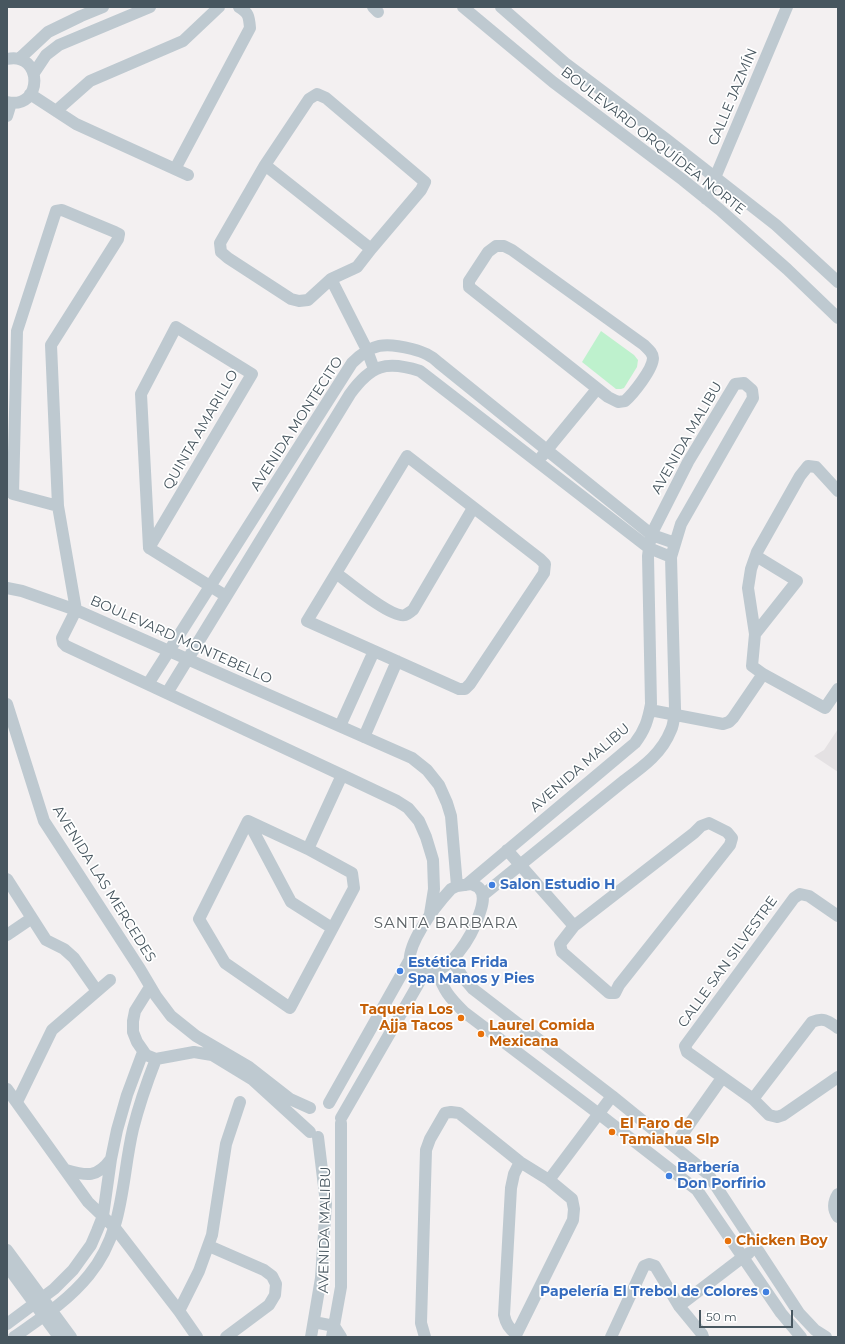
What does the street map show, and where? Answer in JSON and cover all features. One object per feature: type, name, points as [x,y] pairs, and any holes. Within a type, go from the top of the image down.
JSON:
[{"type":"street","points":[[13,59],[48,32],[103,7]]},
{"type":"street","points":[[34,73],[46,55],[59,45],[149,7]]},
{"type":"street","points":[[56,111],[90,81],[184,41],[219,7]]},
{"type":"street","points":[[175,169],[250,28],[249,17],[244,10],[239,7]]},
{"type":"street","name":"BOULEVARD ORQUÍDEA NORTE","points":[[463,7],[552,82],[683,180],[706,199],[787,269],[838,318]]},
{"type":"street","name":"BOULEVARD ORQUÍDEA NORTE","points":[[501,7],[565,63],[776,225],[838,282]]},
{"type":"street","name":"CALLE JAZMÍN","points":[[706,199],[787,7]]},
{"type":"street","points":[[7,116],[9,102],[18,102],[25,99],[34,88],[35,81],[34,73],[31,67],[25,62],[13,59]]},
{"type":"street","points":[[30,94],[76,124],[188,175]]},
{"type":"street","points":[[317,94],[326,98],[425,182],[421,190],[371,249],[357,267],[331,279],[308,300],[299,301],[291,299],[221,252],[220,243],[265,165],[309,99],[317,94]]},
{"type":"street","points":[[265,165],[371,249]]},
{"type":"street","points":[[7,588],[76,610],[58,506],[51,345],[118,239],[119,234],[62,210],[56,211],[17,331],[13,494],[58,506]]},
{"type":"street","points":[[496,246],[504,246],[512,250],[644,345],[651,352],[653,359],[650,368],[632,395],[626,401],[618,402],[597,389],[469,287],[469,281],[488,252],[496,246]]},
{"type":"street","points":[[331,279],[367,350],[374,369],[389,366],[404,366],[420,371],[649,548],[671,557]]},
{"type":"street","name":"QUINTA AMARILLO","points":[[176,327],[252,374],[149,548],[141,394],[176,327]]},
{"type":"street","name":"AVENIDA MONTECITO","points":[[148,684],[168,650],[352,363],[363,352],[379,345],[395,344],[419,350],[432,356],[652,535],[675,543]]},
{"type":"street","name":"AVENIDA MONTECITO","points":[[167,693],[350,394],[360,380],[374,369]]},
{"type":"street","name":"AVENIDA MALIBU","points":[[409,961],[420,929],[430,914],[451,889],[461,885],[507,850],[636,743],[643,732],[651,704],[648,582],[649,548],[652,535],[688,462],[736,384],[744,383],[752,390],[753,398],[681,524],[671,557],[675,709],[672,729],[663,745],[648,764],[625,780],[483,895]]},
{"type":"street","points":[[537,462],[597,389]]},
{"type":"street","points":[[407,456],[473,508],[545,564],[544,574],[470,684],[465,689],[459,689],[307,621],[407,456]]},
{"type":"street","points":[[838,491],[816,467],[808,466],[800,476],[756,556],[751,569],[748,588],[755,634],[752,666],[763,674],[825,708],[838,689]]},
{"type":"street","points":[[336,573],[387,610],[405,615],[413,610],[473,508]]},
{"type":"street","points":[[149,548],[226,596]]},
{"type":"street","points":[[755,634],[797,581],[756,556]]},
{"type":"street","name":"BOULEVARD MONTEBELLO","points":[[430,914],[434,889],[433,860],[419,821],[408,808],[397,801],[66,646],[63,643],[62,638],[76,610],[412,758],[427,770],[439,785],[447,803],[451,816],[461,885]]},
{"type":"street","points":[[340,726],[374,651]]},
{"type":"street","points":[[364,737],[397,661]]},
{"type":"street","points":[[650,710],[723,724],[729,722],[733,718],[763,674]]},
{"type":"street","name":"AVENIDA LAS MERCEDES","points":[[7,704],[44,821],[140,969],[150,987],[171,1016],[196,1036],[249,1068],[299,1105],[310,1108]]},
{"type":"street","points":[[308,850],[342,775]]},
{"type":"street","points":[[248,821],[352,873],[354,888],[290,1008],[225,963],[199,919],[248,821]]},
{"type":"street","points":[[248,821],[291,902],[332,928]]},
{"type":"street","points":[[709,824],[727,832],[732,838],[730,845],[614,993],[609,992],[562,952],[560,944],[574,926],[701,826],[709,824]]},
{"type":"street","points":[[507,850],[574,926]]},
{"type":"street","points":[[7,879],[46,940],[64,949],[74,958],[98,991]]},
{"type":"street","points":[[409,961],[413,971],[418,974],[428,974],[437,971],[452,960],[467,940],[474,928],[482,905],[483,895],[480,889],[471,884],[461,885]]},
{"type":"street","name":"CALLE SAN SILVESTRE","points":[[838,916],[809,896],[800,894],[794,898],[685,1046],[687,1052],[753,1099],[770,1115],[777,1117],[838,1077]]},
{"type":"street","points":[[7,935],[32,918]]},
{"type":"street","points":[[452,960],[462,976],[473,989],[612,1096],[708,1174],[799,1313],[815,1330],[826,1337]]},
{"type":"street","points":[[329,1104],[409,961]]},
{"type":"street","points":[[437,971],[442,986],[449,998],[464,1012],[697,1190],[782,1313],[801,1337]]},
{"type":"street","name":"AVENIDA MALIBU","points":[[333,1332],[341,1287],[341,1120],[424,974]]},
{"type":"street","points":[[16,1102],[52,1030],[110,980]]},
{"type":"street","points":[[150,987],[135,1010],[133,1021],[133,1032],[143,1052],[151,1058],[156,1059],[194,1052],[212,1055],[253,1080],[314,1134],[323,1138],[337,1132],[341,1120],[337,1109],[329,1104],[319,1103],[310,1108],[306,1115],[306,1122],[314,1134]]},
{"type":"street","points":[[753,1099],[812,1022],[819,1019],[826,1020],[838,1028]]},
{"type":"street","points":[[194,1052],[196,1036]]},
{"type":"street","points":[[7,1324],[54,1289],[73,1270],[90,1245],[103,1216],[111,1159],[117,1130],[127,1095],[143,1052]]},
{"type":"street","points":[[14,1337],[67,1299],[90,1274],[106,1250],[115,1228],[120,1208],[133,1128],[156,1059]]},
{"type":"street","points":[[674,1146],[722,1078]]},
{"type":"street","points":[[7,1089],[88,1202],[115,1228],[179,1311],[197,1337]]},
{"type":"street","points":[[549,1180],[612,1096]]},
{"type":"street","points":[[179,1311],[199,1271],[209,1246],[216,1220],[226,1144],[240,1102]]},
{"type":"street","points":[[425,1337],[421,1323],[425,1160],[426,1150],[430,1139],[445,1114],[451,1112],[459,1113],[520,1162],[549,1180],[572,1199],[574,1209],[573,1220],[515,1336],[505,1323],[504,1315],[511,1188],[514,1174],[520,1162]]},
{"type":"street","name":"AVENIDA MALIBU","points":[[311,1337],[321,1278],[326,1203],[314,1134]]},
{"type":"street","points":[[111,1159],[127,1161]]},
{"type":"street","points":[[66,1170],[85,1174],[95,1174],[102,1170],[111,1159]]},
{"type":"street","points":[[838,1194],[834,1206],[838,1217]]},
{"type":"street","points":[[209,1246],[264,1270],[272,1276],[276,1284],[275,1295],[269,1305],[226,1337]]},
{"type":"street","points":[[679,1306],[743,1257],[758,1249]]},
{"type":"street","points":[[7,1250],[39,1301],[48,1313],[71,1337]]},
{"type":"street","points":[[610,1337],[644,1266],[649,1264],[655,1266],[679,1306],[703,1337]]},
{"type":"street","points":[[7,1266],[39,1301]]},
{"type":"street","points":[[48,1313],[59,1337]]},
{"type":"street","points":[[314,1322],[341,1337]]},
{"type":"shaded area","points":[[838,729],[838,772],[814,756],[824,750]]},
{"type":"green space","points":[[601,331],[634,355],[638,360],[637,367],[624,388],[616,389],[582,362]]},
{"type":"place","name":"Salon Estudio H","points":[[492,885]]},
{"type":"place","name":"Estética Frida Spa Manos y Pies","points":[[400,971]]},
{"type":"place","name":"Taqueria Los Ajja Tacos","points":[[461,1018]]},
{"type":"place","name":"Laurel Comida Mexicana","points":[[481,1034]]},
{"type":"place","name":"El Faro de Tamiahua Slp","points":[[612,1132]]},
{"type":"place","name":"Barbería Don Porfirio","points":[[669,1176]]},
{"type":"place","name":"Chicken Boy","points":[[728,1241]]},
{"type":"place","name":"Papelería El Trebol de Colores","points":[[766,1292]]},
{"type":"district","name":"SANTA BARBARA","points":[[446,924]]}]
